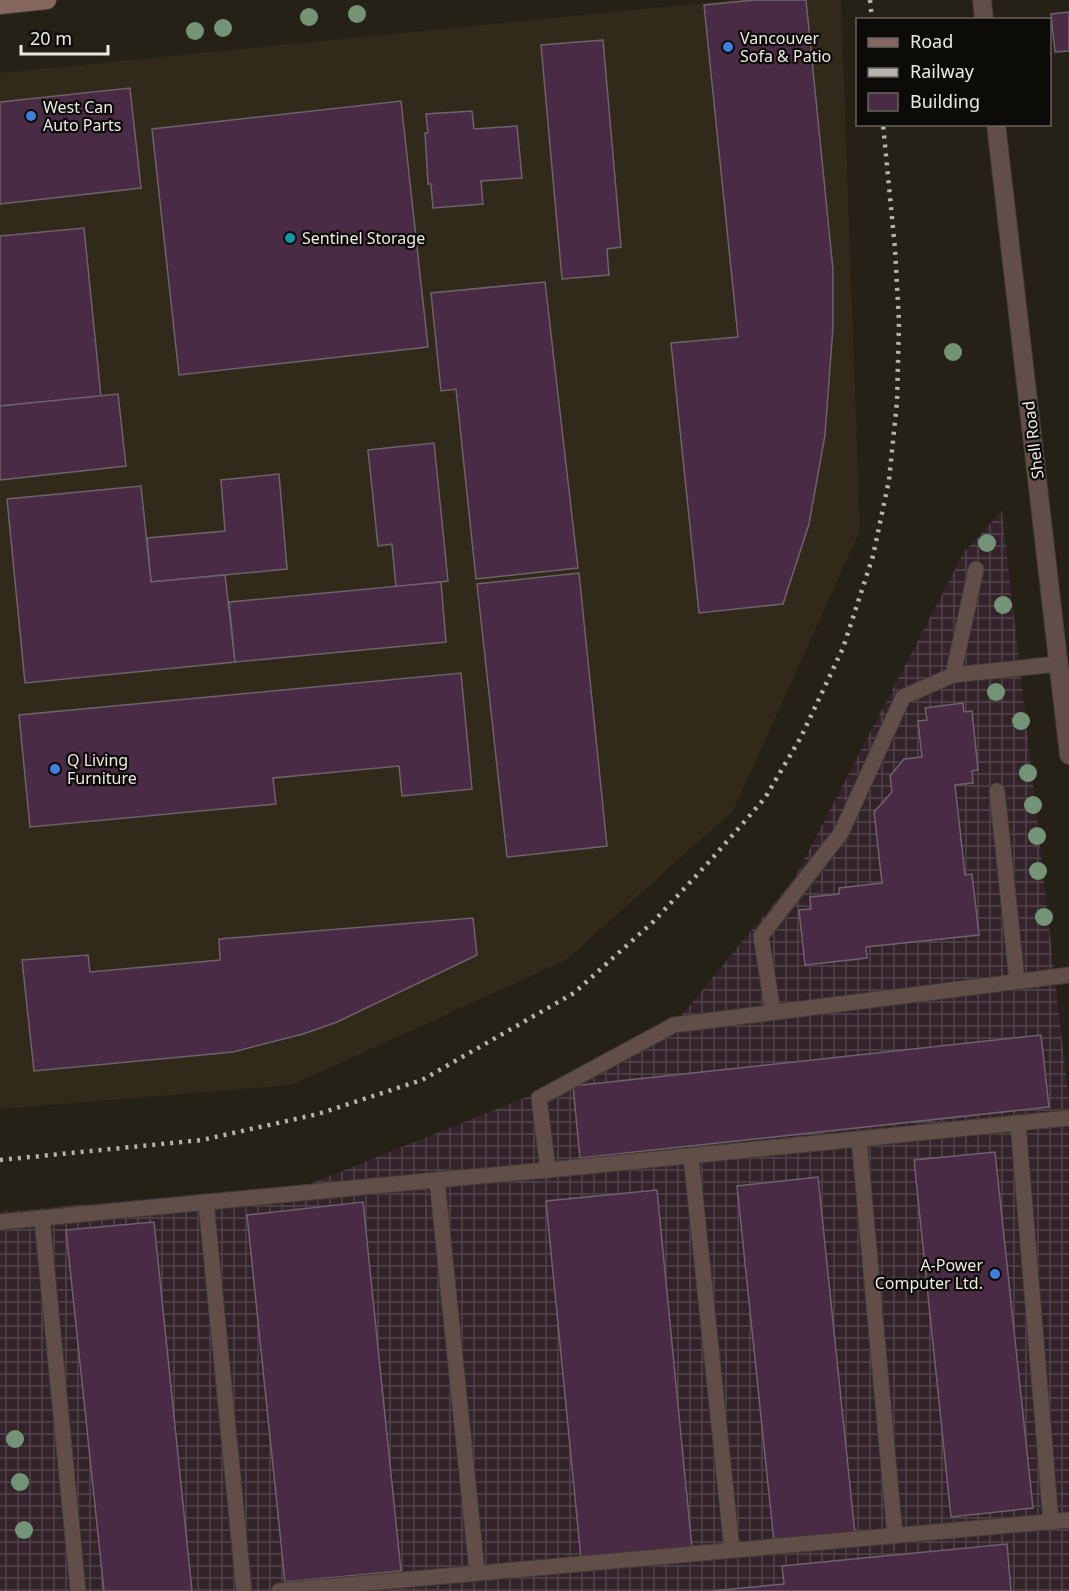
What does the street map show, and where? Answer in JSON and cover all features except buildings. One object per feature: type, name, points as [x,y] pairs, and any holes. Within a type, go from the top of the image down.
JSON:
[{"type":"main road","points":[[0,5],[47,0]]},
{"type":"street","points":[[982,0],[984,18]]},
{"type":"street","name":"Shell Road","points":[[996,126],[1069,755]]},
{"type":"lane","points":[[953,675],[976,569]]},
{"type":"lane","points":[[773,1012],[762,936],[841,833],[903,697],[953,675],[1058,663]]},
{"type":"lane","points":[[997,791],[1017,981]]},
{"type":"lane","points":[[548,1170],[539,1098],[674,1025],[1069,975]]},
{"type":"lane","points":[[0,1222],[1069,1118]]},
{"type":"lane","points":[[1018,1123],[1051,1522]]},
{"type":"lane","points":[[859,1139],[895,1536]]},
{"type":"lane","points":[[691,1156],[732,1550]]},
{"type":"lane","points":[[437,1180],[477,1572]]},
{"type":"lane","points":[[206,1202],[244,1591]]},
{"type":"lane","points":[[42,1219],[78,1591]]},
{"type":"lane","points":[[279,1591],[1069,1520]]},
{"type":"shaded area","points":[[734,0],[841,0],[860,531],[733,811],[566,960],[292,1085],[0,1109],[0,73]]},
{"type":"shaded area","points":[[1002,511],[1069,1102],[1069,1591],[0,1591],[0,1212],[310,1184],[529,1096],[680,1017],[794,879],[964,552]]},
{"type":"railway","points":[[870,0],[872,18]]},
{"type":"railway","points":[[0,1160],[202,1140],[318,1114],[422,1080],[574,993],[653,922],[765,798],[801,737],[843,648],[873,556],[889,480],[897,402],[899,322],[895,249],[883,126]]},
{"type":"place","name":"Vancouver Sofa & Patio","points":[[728,47]]},
{"type":"place","name":"West Can Auto Parts","points":[[31,116]]},
{"type":"place","name":"Sentinel Storage","points":[[290,238]]},
{"type":"place","name":"Q Living Furniture","points":[[55,769]]},
{"type":"place","name":"A-Power Computer Ltd.","points":[[995,1274]]}]
